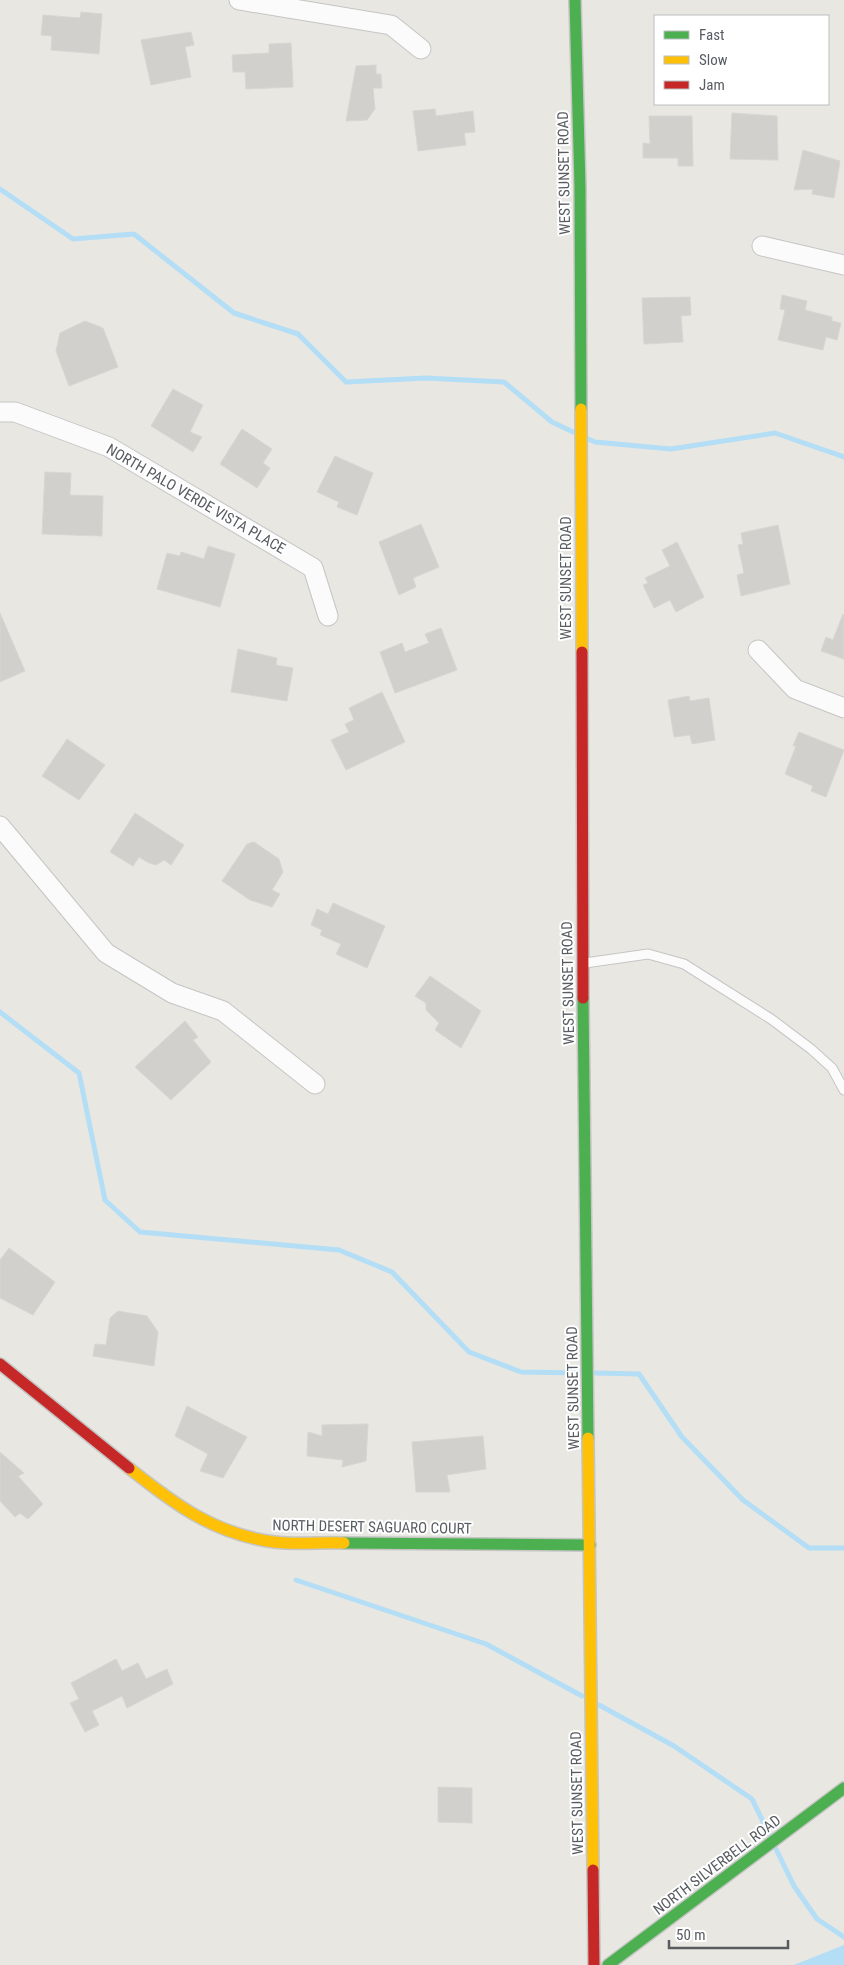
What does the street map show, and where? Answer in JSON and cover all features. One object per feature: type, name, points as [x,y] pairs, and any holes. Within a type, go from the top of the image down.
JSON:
[{"type":"street","points":[[239,0],[391,25],[421,49]]},
{"type":"street","name":"WEST SUNSET ROAD","points":[[575,0],[580,187],[583,964],[594,1965]]},
{"type":"street","points":[[762,246],[844,265]]},
{"type":"street","name":"NORTH PALO VERDE VISTA PLACE","points":[[0,412],[15,412],[109,447],[313,568],[328,616]]},
{"type":"street","points":[[758,650],[795,689],[844,708]]},
{"type":"street","points":[[0,826],[106,953],[172,994],[223,1011],[315,1084]]},
{"type":"street","name":"NORTH DESERT SAGUARO COURT","points":[[0,1364],[174,1504],[208,1523],[246,1536],[275,1542],[590,1545]]},
{"type":"street","name":"NORTH SILVERBELL ROAD","points":[[608,1965],[844,1788]]},
{"type":"lane","points":[[583,964],[648,954],[684,964],[771,1019],[812,1048],[832,1068],[844,1090]]},
{"type":"water","points":[[844,1945],[844,1965],[794,1965]]},
{"type":"building","points":[[81,12],[102,14],[99,54],[51,50],[52,36],[41,35],[43,15],[80,18]]},
{"type":"building","points":[[191,32],[194,45],[185,47],[191,77],[151,85],[141,40]]},
{"type":"building","points":[[291,43],[293,87],[246,89],[245,72],[233,72],[232,55],[269,53],[269,44]]},
{"type":"building","points":[[376,65],[376,74],[381,74],[382,88],[373,88],[375,109],[367,120],[346,121],[356,66]]},
{"type":"building","points":[[435,109],[436,116],[473,111],[475,132],[464,133],[466,145],[418,151],[413,111]]},
{"type":"building","points":[[732,113],[777,116],[778,160],[730,159]]},
{"type":"building","points":[[649,116],[692,116],[693,166],[678,166],[678,158],[643,158],[643,143],[650,144]]},
{"type":"building","points":[[803,150],[840,161],[834,198],[812,194],[813,189],[794,190]]},
{"type":"building","points":[[782,295],[807,301],[805,310],[832,317],[832,321],[841,323],[837,340],[826,337],[823,350],[778,340],[785,310],[780,309]]},
{"type":"building","points":[[690,297],[691,315],[681,316],[683,342],[644,344],[642,298]]},
{"type":"building","points":[[85,321],[103,328],[118,367],[69,386],[56,351],[60,333]]},
{"type":"building","points":[[173,389],[203,405],[190,432],[202,437],[193,452],[151,426]]},
{"type":"building","points":[[242,429],[272,449],[263,463],[270,468],[257,488],[220,464]]},
{"type":"building","points":[[335,456],[373,473],[357,515],[337,507],[339,502],[317,492]]},
{"type":"building","points":[[45,472],[71,473],[70,495],[103,496],[102,536],[42,534]]},
{"type":"building","points":[[421,524],[439,567],[413,578],[416,587],[399,595],[379,542]]},
{"type":"building","points":[[778,525],[790,584],[741,596],[737,575],[744,573],[738,545],[743,544],[741,533]]},
{"type":"building","points":[[677,542],[704,597],[676,612],[670,600],[654,608],[643,585],[648,583],[645,578],[670,566],[662,550]]},
{"type":"building","points":[[208,546],[235,554],[220,607],[157,589],[167,553],[180,556],[181,552],[204,559]]},
{"type":"building","points":[[0,613],[25,671],[0,682]]},
{"type":"building","points":[[843,614],[844,659],[821,651],[826,637],[833,640]]},
{"type":"building","points":[[441,628],[457,670],[395,693],[380,652],[402,643],[405,652],[429,643],[425,634]]},
{"type":"building","points":[[238,649],[277,658],[276,665],[293,668],[287,701],[231,692]]},
{"type":"building","points":[[382,692],[405,742],[346,770],[331,740],[349,732],[345,724],[354,720],[349,708]]},
{"type":"building","points":[[689,696],[690,701],[709,698],[715,740],[692,744],[690,735],[674,737],[668,700]]},
{"type":"building","points":[[799,732],[844,750],[826,797],[811,791],[813,786],[785,774],[796,746],[793,746]]},
{"type":"building","points":[[67,739],[105,765],[79,800],[42,776]]},
{"type":"building","points":[[135,813],[184,845],[171,865],[164,860],[156,865],[139,857],[133,866],[110,852]]},
{"type":"building","points":[[254,842],[279,859],[283,872],[272,890],[280,894],[272,907],[250,900],[222,881],[247,844]]},
{"type":"building","points":[[333,903],[385,926],[367,968],[336,954],[341,944],[320,935],[322,930],[311,925],[317,909],[328,914]]},
{"type":"building","points":[[430,976],[481,1011],[461,1048],[435,1030],[439,1023],[426,1010],[426,1003],[415,996]]},
{"type":"building","points":[[185,1021],[198,1037],[193,1040],[211,1062],[171,1100],[135,1067]]},
{"type":"building","points":[[9,1248],[55,1282],[33,1315],[0,1298],[0,1260]]},
{"type":"building","points":[[118,1311],[147,1316],[158,1332],[154,1366],[93,1356],[95,1344],[106,1345],[110,1318]]},
{"type":"building","points":[[187,1406],[247,1437],[223,1478],[200,1471],[208,1454],[175,1436]]},
{"type":"building","points":[[368,1424],[366,1461],[342,1467],[343,1460],[307,1456],[308,1432],[322,1436],[322,1425]]},
{"type":"building","points":[[483,1436],[486,1469],[447,1475],[450,1492],[416,1492],[412,1442]]},
{"type":"building","points":[[0,1452],[24,1473],[18,1476],[43,1504],[28,1519],[20,1513],[15,1517],[0,1501]]},
{"type":"building","points":[[116,1659],[122,1671],[138,1663],[146,1679],[167,1669],[173,1684],[127,1708],[122,1696],[92,1711],[99,1725],[85,1732],[70,1703],[79,1699],[71,1683]]},
{"type":"building","points":[[438,1787],[472,1788],[472,1823],[438,1822]]},
{"type":"waterway","points":[[0,189],[73,239],[134,234],[234,313],[298,334],[346,382],[426,378],[504,382],[552,422],[573,432]]},
{"type":"waterway","points":[[588,439],[595,442],[671,449],[775,433],[844,457]]},
{"type":"waterway","points":[[0,1012],[79,1073],[105,1200],[140,1232],[339,1250],[392,1272],[469,1352],[521,1372],[580,1373]]},
{"type":"waterway","points":[[596,1373],[639,1374],[682,1437],[743,1500],[809,1548],[844,1548]]},
{"type":"waterway","points":[[296,1580],[486,1644],[582,1696]]},
{"type":"waterway","points":[[599,1705],[674,1746],[752,1799],[769,1834]]},
{"type":"waterway","points":[[776,1849],[794,1886],[817,1919],[844,1937]]},
{"type":"traffic: fast","points":[[575,0],[580,187],[581,409]]},
{"type":"traffic: fast","points":[[583,998],[588,1438]]},
{"type":"traffic: fast","points":[[344,1543],[590,1545]]},
{"type":"traffic: fast","points":[[608,1965],[844,1788]]},
{"type":"traffic: slow","points":[[581,409],[582,652]]},
{"type":"traffic: slow","points":[[588,1438],[593,1870]]},
{"type":"traffic: slow","points":[[129,1468],[162,1494],[196,1516],[232,1532],[252,1538],[283,1543],[344,1543]]},
{"type":"traffic: jam","points":[[582,652],[583,998]]},
{"type":"traffic: jam","points":[[0,1364],[129,1468]]},
{"type":"traffic: jam","points":[[593,1870],[594,1965]]}]
